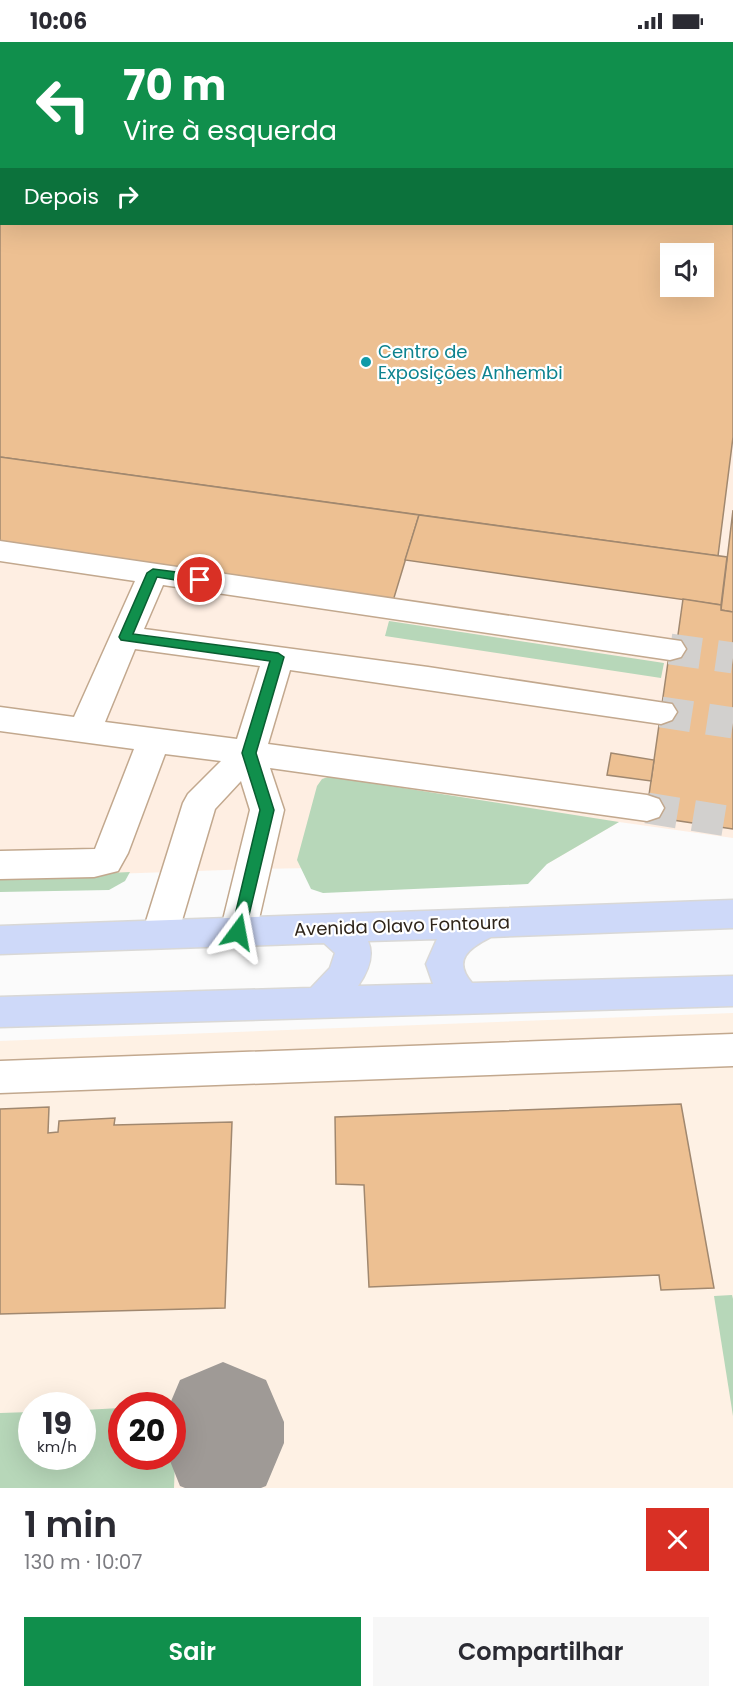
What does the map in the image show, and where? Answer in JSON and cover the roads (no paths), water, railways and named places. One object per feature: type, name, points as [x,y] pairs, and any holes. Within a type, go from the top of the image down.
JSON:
[{"type":"main road","name":"Avenida Olavo Fontoura","points":[[0,939],[733,914]]},
{"type":"main road","points":[[463,999],[450,984],[445,964],[446,951],[455,940],[488,922]]},
{"type":"main road","points":[[319,1003],[351,970],[354,956],[353,948],[333,929]]},
{"type":"main road","points":[[0,1012],[733,991]]},
{"type":"lane","points":[[0,550],[670,649]]},
{"type":"lane","points":[[84,732],[153,573]]},
{"type":"lane","points":[[125,637],[661,712]]},
{"type":"lane","points":[[160,934],[201,803],[249,753],[278,657]]},
{"type":"lane","points":[[0,719],[647,808]]},
{"type":"lane","points":[[0,866],[94,864],[106,861],[153,741]]},
{"type":"lane","points":[[238,932],[267,810],[249,753]]},
{"type":"lane","points":[[0,1077],[733,1050]]},
{"type":"tunnel","points":[[670,649],[733,658]]},
{"type":"tunnel","points":[[661,712],[733,723]]},
{"type":"tunnel","points":[[647,808],[733,822]]},
{"type":"place","name":"Centro de Exposições Anhembi","points":[[366,362]]}]
